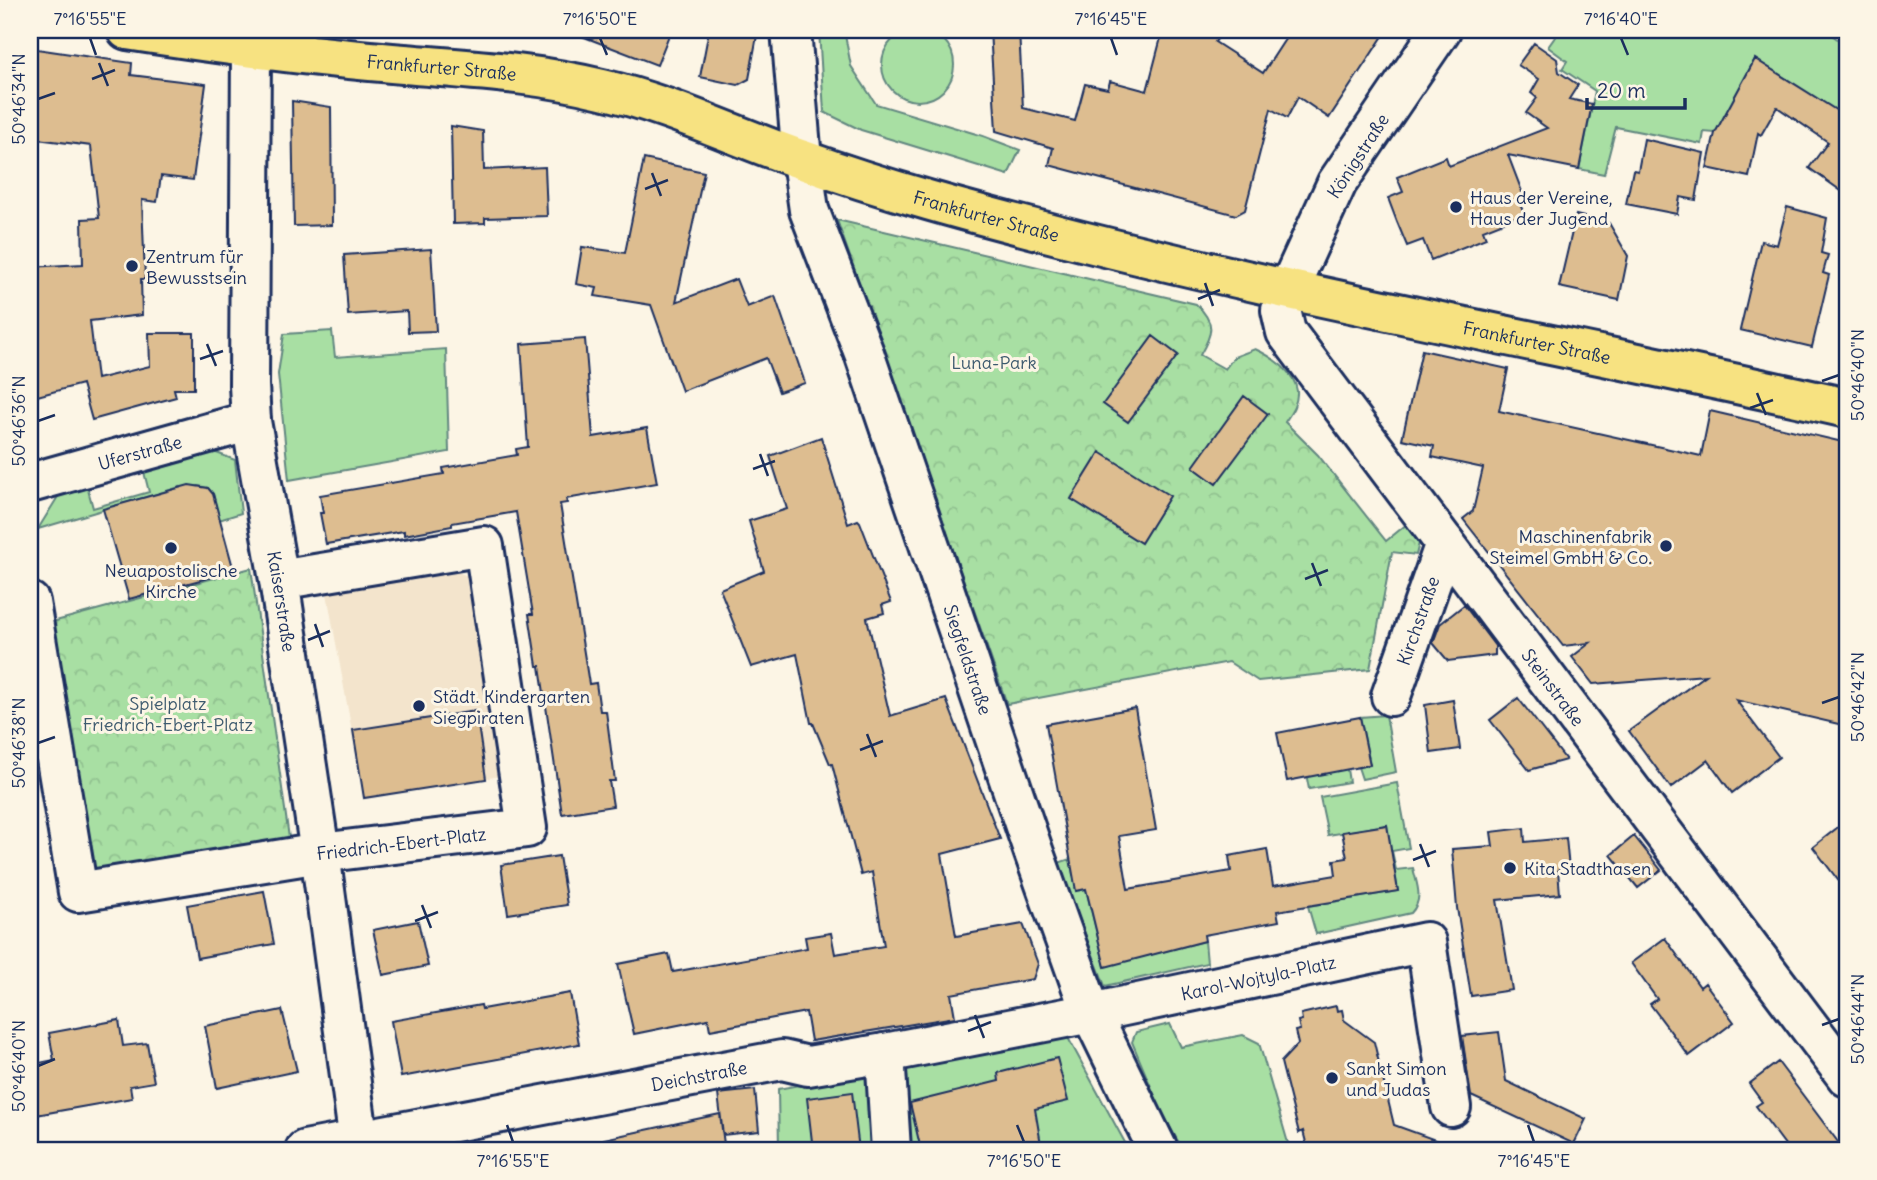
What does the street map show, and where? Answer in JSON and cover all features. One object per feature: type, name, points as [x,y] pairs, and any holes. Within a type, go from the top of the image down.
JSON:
[{"type":"main road","name":"Frankfurter Straße","points":[[127,30],[251,50],[448,67],[603,89],[897,192],[1056,234],[1288,290],[1847,408]]},
{"type":"street","name":"Siegfeldstraße","points":[[792,30],[802,160],[809,210],[864,353],[1091,1013],[1158,1150]]},
{"type":"street","name":"Königstraße","points":[[1288,290],[1337,183],[1441,30]]},
{"type":"street","name":"Kaiserstraße","points":[[251,50],[251,421],[279,580],[360,1145]]},
{"type":"street","name":"Steinstraße","points":[[1288,290],[1281,310],[1286,332],[1847,1077]]},
{"type":"street","name":"Uferstraße","points":[[30,483],[251,421]]},
{"type":"street","name":"Kirchstraße","points":[[1391,696],[1445,543]]},
{"type":"street","name":"Friedrich-Ebert-Platz","points":[[30,602],[78,891],[320,853],[527,828],[484,546],[279,580]]},
{"type":"street","name":"Karol-Wojtyla-Platz","points":[[1091,1013],[1426,942],[1451,1107]]},
{"type":"street","name":"Deichstraße","points":[[305,1150],[360,1145],[782,1060],[808,1066],[1091,1013]]},
{"type":"street","points":[[885,1053],[891,1150]]},
{"type":"shaded area","name":"Städt. Kindergarten Siegpiraten","points":[[451,570],[468,576],[481,589],[501,776],[364,798],[326,588]]},
{"type":"green space","points":[[918,29],[938,35],[948,45],[954,65],[948,85],[938,95],[918,101],[898,95],[888,85],[882,65],[888,45],[898,35]]},
{"type":"green space","points":[[819,30],[844,30],[851,66],[876,104],[1020,150],[1008,175],[861,130],[824,112]]},
{"type":"green space","points":[[1560,30],[1825,30],[1847,46],[1847,102],[1839,113],[1755,59],[1715,133],[1704,132],[1702,144],[1616,127],[1604,174],[1579,169],[1595,91],[1562,69],[1567,61],[1548,47]]},
{"type":"green space","name":"Luna-Park","points":[[837,220],[1196,304],[1207,317],[1210,328],[1208,340],[1200,355],[1225,369],[1234,357],[1255,349],[1287,371],[1295,384],[1297,395],[1285,422],[1318,455],[1386,541],[1407,524],[1419,543],[1416,555],[1392,552],[1370,669],[1258,681],[1229,662],[1007,704]]},
{"type":"green space","points":[[332,331],[335,357],[446,349],[449,452],[289,480],[278,374],[284,334]]},
{"type":"green space","points":[[206,449],[235,460],[241,513],[219,520],[213,494],[208,488],[198,486],[181,491],[180,487],[38,529],[59,495],[87,486],[93,508],[149,492],[143,468]]},
{"type":"green space","name":"Spielplatz Friedrich-Ebert-Platz","points":[[251,568],[290,845],[90,877],[52,622]]},
{"type":"green space","points":[[1386,715],[1396,772],[1362,779],[1358,767],[1370,764],[1360,717]]},
{"type":"green space","points":[[1303,758],[1347,769],[1349,782],[1309,789]]},
{"type":"green space","points":[[1397,783],[1409,848],[1392,851],[1396,870],[1413,868],[1418,892],[1415,908],[1411,913],[1316,934],[1308,906],[1398,891],[1387,825],[1328,835],[1320,797]]},
{"type":"green space","points":[[1070,859],[1076,890],[1086,889],[1105,966],[1205,941],[1207,963],[1105,986],[1058,863]]},
{"type":"green space","points":[[1170,1024],[1181,1047],[1243,1035],[1259,1043],[1290,1150],[1183,1150],[1162,1113],[1132,1042],[1136,1032]]},
{"type":"green space","points":[[1066,1034],[1129,1150],[779,1150],[778,1089]]},
{"type":"building","points":[[571,30],[671,30],[657,65]]},
{"type":"building","points":[[709,30],[758,30],[749,79],[738,85],[700,77]]},
{"type":"building","points":[[990,30],[1019,30],[1023,108],[1075,121],[1085,84],[1108,89],[1110,81],[1147,91],[1163,30],[1224,30],[1215,42],[1263,73],[1291,30],[1387,30],[1329,118],[1298,97],[1287,118],[1271,109],[1245,210],[1236,215],[1049,165],[1053,148],[996,131]]},
{"type":"building","name":"Haus der Vereine, Haus der Jugend","points":[[1534,43],[1557,59],[1559,72],[1578,85],[1569,99],[1592,104],[1579,169],[1508,155],[1524,197],[1518,199],[1524,214],[1483,230],[1486,238],[1431,260],[1423,240],[1407,246],[1397,222],[1388,198],[1403,192],[1397,177],[1446,157],[1449,166],[1547,128],[1526,113],[1537,98],[1531,93],[1539,79],[1518,65]]},
{"type":"building","points":[[30,48],[132,63],[131,75],[206,84],[193,180],[161,176],[157,202],[142,200],[145,279],[141,279],[142,315],[90,321],[97,379],[150,366],[149,333],[194,333],[194,389],[174,389],[176,397],[92,420],[82,384],[30,398],[30,267],[83,264],[82,219],[99,218],[91,146],[30,138]]},
{"type":"building","points":[[1755,59],[1847,117],[1847,195],[1809,168],[1828,142],[1777,107],[1761,135],[1758,133],[1749,177],[1707,168],[1715,133]]},
{"type":"building","points":[[292,101],[331,107],[332,225],[294,226]]},
{"type":"building","points":[[451,126],[483,131],[484,170],[545,167],[547,216],[485,218],[485,223],[453,224]]},
{"type":"building","points":[[1644,139],[1704,153],[1696,200],[1680,197],[1677,214],[1626,204],[1633,170],[1638,171]]},
{"type":"building","points":[[644,159],[704,172],[676,302],[736,279],[747,307],[775,296],[805,383],[779,392],[766,358],[682,391],[651,305],[595,296],[597,288],[576,284],[582,247],[625,253]]},
{"type":"building","points":[[1787,207],[1827,218],[1821,253],[1828,255],[1823,273],[1829,275],[1812,347],[1740,330],[1761,241],[1777,245]]},
{"type":"building","points":[[1576,215],[1609,223],[1628,256],[1619,300],[1559,287]]},
{"type":"building","points":[[431,249],[436,331],[408,332],[407,311],[348,315],[344,255]]},
{"type":"building","points":[[1153,336],[1178,355],[1128,422],[1103,404]]},
{"type":"building","points":[[585,339],[593,437],[647,428],[657,483],[566,499],[567,503],[560,504],[589,684],[596,683],[600,711],[606,711],[615,781],[609,781],[613,806],[562,814],[540,666],[537,666],[529,614],[533,614],[516,512],[404,535],[404,531],[326,544],[320,513],[323,513],[320,495],[444,474],[443,468],[517,455],[516,449],[528,447],[521,344]]},
{"type":"building","name":"Maschinenfabrik Steimel GmbH & Co.","points":[[1422,350],[1508,369],[1499,411],[1701,456],[1710,411],[1847,443],[1847,726],[1736,700],[1779,757],[1732,793],[1708,760],[1671,788],[1629,731],[1706,675],[1593,684],[1572,657],[1590,643],[1563,646],[1463,519],[1473,511],[1483,468],[1432,457],[1434,446],[1402,439]]},
{"type":"building","points":[[1244,396],[1268,414],[1216,484],[1193,467]]},
{"type":"building","points":[[821,437],[848,524],[858,520],[860,522],[891,602],[882,605],[884,613],[867,618],[890,716],[946,699],[1000,839],[942,854],[956,936],[1023,924],[1038,964],[1033,979],[951,994],[955,1017],[811,1041],[806,1012],[710,1030],[708,1019],[634,1034],[618,964],[669,954],[673,972],[807,948],[805,937],[831,933],[835,954],[884,946],[872,872],[861,875],[832,764],[811,723],[797,654],[751,667],[720,589],[764,571],[749,521],[787,509],[770,456]]},
{"type":"building","points":[[1100,452],[1170,496],[1141,543],[1071,499]]},
{"type":"building","name":"Neuapostolische Kirche","points":[[189,485],[208,488],[213,494],[234,571],[129,599],[103,509]]},
{"type":"building","points":[[1464,605],[1495,646],[1495,655],[1448,661],[1433,643],[1440,624]]},
{"type":"building","points":[[1518,698],[1566,760],[1529,770],[1490,720]]},
{"type":"building","points":[[1453,700],[1460,749],[1431,753],[1425,705]]},
{"type":"building","points":[[1135,708],[1156,830],[1119,836],[1128,889],[1231,871],[1229,856],[1267,849],[1273,886],[1336,875],[1334,860],[1347,858],[1342,832],[1387,825],[1398,891],[1277,911],[1279,921],[1204,935],[1205,941],[1105,967],[1086,889],[1076,891],[1046,724]]},
{"type":"building","points":[[476,711],[486,779],[364,798],[353,730]]},
{"type":"building","points":[[1360,717],[1370,765],[1287,781],[1277,733]]},
{"type":"building","points":[[1847,820],[1847,892],[1813,847]]},
{"type":"building","points":[[1524,828],[1525,842],[1566,838],[1569,869],[1558,870],[1560,894],[1497,900],[1512,990],[1471,996],[1457,908],[1452,849],[1493,846],[1491,832]]},
{"type":"building","points":[[1634,836],[1661,870],[1638,888],[1611,855]]},
{"type":"building","points":[[559,856],[567,905],[508,914],[501,865]]},
{"type":"building","points":[[264,891],[274,944],[197,958],[187,905]]},
{"type":"building","points":[[418,921],[428,966],[383,975],[373,930]]},
{"type":"building","points":[[1665,938],[1700,987],[1705,983],[1734,1022],[1689,1056],[1650,1004],[1657,999],[1631,963]]},
{"type":"building","points":[[570,993],[579,1044],[401,1077],[391,1021],[481,1005],[482,1009]]},
{"type":"building","name":"Sankt Simon und Judas","points":[[1336,1006],[1337,1011],[1342,1010],[1344,1020],[1374,1042],[1394,1125],[1455,1147],[1454,1150],[1308,1150],[1303,1131],[1299,1133],[1281,1062],[1298,1044],[1295,1031],[1300,1030],[1298,1021],[1302,1020],[1301,1014]]},
{"type":"building","points":[[282,1010],[297,1071],[217,1088],[205,1026]]},
{"type":"building","points":[[119,1020],[123,1046],[147,1043],[154,1082],[130,1086],[132,1098],[36,1115],[30,1065],[54,1060],[49,1033]]},
{"type":"building","points":[[1499,1032],[1506,1081],[1586,1119],[1574,1144],[1471,1096],[1462,1036]]},
{"type":"building","points":[[1057,1058],[1068,1101],[1035,1109],[1042,1150],[921,1150],[910,1103],[999,1081],[998,1073]]},
{"type":"building","points":[[1778,1062],[1844,1150],[1789,1150],[1756,1106],[1762,1102],[1749,1084]]},
{"type":"building","points":[[755,1090],[759,1131],[723,1135],[718,1094]]},
{"type":"building","points":[[852,1092],[859,1150],[813,1150],[807,1098]]},
{"type":"building","points":[[720,1114],[724,1144],[690,1150],[605,1150],[604,1139]]},
{"type":"place","name":"Haus der Vereine, Haus der Jugend","points":[[1456,207]]},
{"type":"place","name":"Zentrum für Bewusstsein","points":[[132,266]]},
{"type":"place","name":"Maschinenfabrik Steimel GmbH & Co.","points":[[1666,546]]},
{"type":"place","name":"Neuapostolische Kirche","points":[[171,548]]},
{"type":"place","name":"Städt. Kindergarten Siegpiraten","points":[[419,706]]},
{"type":"place","name":"Kita Stadthasen","points":[[1510,868]]},
{"type":"place","name":"Sankt Simon und Judas","points":[[1332,1078]]}]
